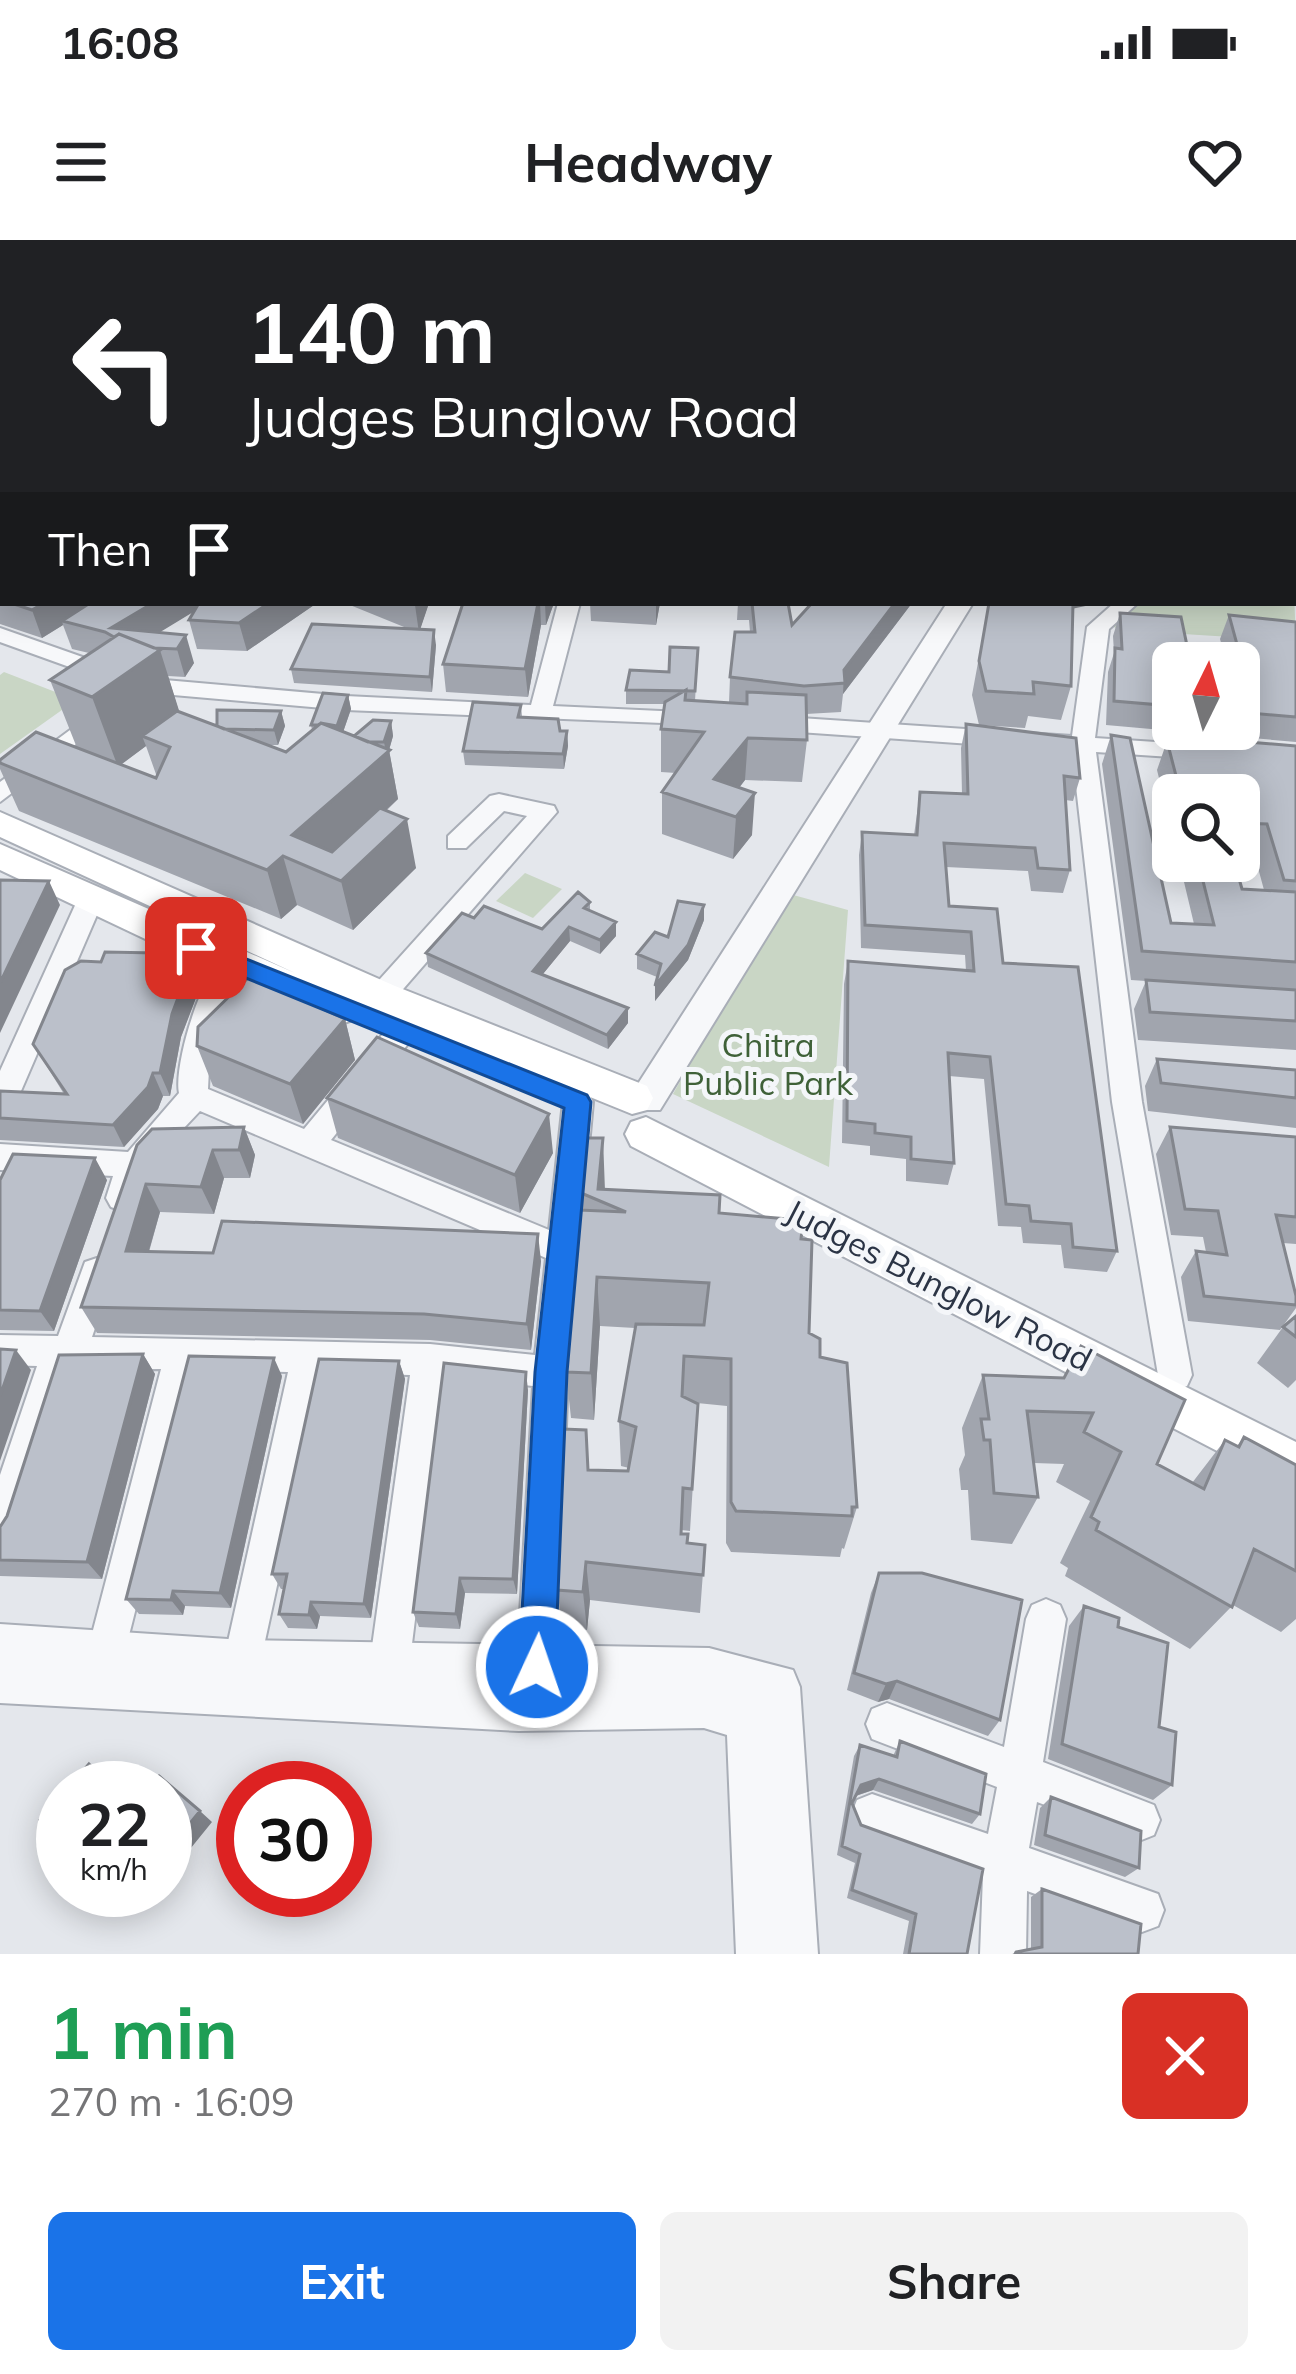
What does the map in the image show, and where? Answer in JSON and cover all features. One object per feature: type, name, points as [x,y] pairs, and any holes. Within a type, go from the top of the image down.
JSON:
[{"type":"main road","name":"Judges Bunglow Road","points":[[0,823],[629,1111],[1296,1435]]},
{"type":"main road","name":"Judges Bunglow Road","points":[[0,856],[231,963],[402,1031],[629,1111],[1296,1468]]},
{"type":"street","points":[[540,713],[568,606]]},
{"type":"street","points":[[537,1667],[560,1250],[629,1111],[885,728],[958,606]]},
{"type":"street","points":[[1123,606],[1098,626],[1082,742],[1124,993],[1175,1375]]},
{"type":"street","points":[[0,634],[55,645],[139,685],[540,713],[885,728],[1225,754]]},
{"type":"street","points":[[0,794],[139,685]]},
{"type":"street","points":[[381,996],[544,812],[499,802],[458,842]]},
{"type":"street","points":[[5,1091],[90,901]]},
{"type":"street","points":[[231,963],[194,1059],[190,1084],[196,1096],[560,1250]]},
{"type":"street","points":[[308,1147],[402,1031]]},
{"type":"street","points":[[0,1531],[133,1165],[196,1096]]},
{"type":"street","points":[[0,1191],[7,1157],[133,1165]]},
{"type":"street","points":[[0,1350],[430,1360],[551,1372]]},
{"type":"street","points":[[243,1664],[309,1356]]},
{"type":"street","points":[[106,1657],[182,1357]]},
{"type":"street","points":[[389,1668],[430,1360]]},
{"type":"street","points":[[1003,1954],[1004,1864],[1046,1619]]},
{"type":"street","points":[[0,1648],[243,1664],[709,1672],[776,1688],[791,1954]]},
{"type":"street","points":[[0,1679],[519,1706],[704,1703],[751,1718],[763,1954]]},
{"type":"street","points":[[887,1724],[1138,1820]]},
{"type":"street","points":[[872,1815],[1142,1910]]},
{"type":"green space","points":[[1295,606],[1296,641],[1118,630],[1109,623],[1124,608]]},
{"type":"green space","points":[[4,672],[76,700],[0,754],[0,675]]},
{"type":"green space","points":[[525,873],[562,889],[533,918],[496,901]]},
{"type":"green space","name":"Chitra Public Park","points":[[786,893],[848,910],[829,1167],[673,1094]]},
{"type":"building","points":[[85,606],[148,606],[111,628],[186,635],[177,649],[154,648],[62,621]]},
{"type":"building","points":[[197,606],[264,606],[239,623],[189,620]]},
{"type":"building","points":[[462,606],[537,606],[525,669],[443,664]]},
{"type":"building","points":[[752,606],[789,606],[792,625],[809,606],[893,606],[844,670],[845,683],[804,686],[730,677],[735,632],[755,632]]},
{"type":"building","points":[[988,606],[1073,606],[1071,686],[1033,682],[1034,694],[986,691],[979,661]]},
{"type":"building","points":[[1120,613],[1181,617],[1186,642],[1152,642],[1152,704],[1114,701],[1115,648],[1122,649]]},
{"type":"building","points":[[1229,615],[1296,622],[1296,717],[1260,714],[1260,642],[1236,642]]},
{"type":"building","points":[[312,624],[434,630],[430,677],[291,669]]},
{"type":"building","points":[[119,634],[160,650],[92,697],[50,680]]},
{"type":"building","points":[[670,647],[698,648],[695,691],[626,690],[630,670],[669,672]]},
{"type":"building","points":[[686,690],[685,700],[747,704],[747,692],[806,695],[807,740],[748,738],[714,779],[755,793],[736,817],[662,792],[704,732],[661,729],[665,702]]},
{"type":"building","points":[[323,693],[348,695],[337,726],[311,725]]},
{"type":"building","points":[[473,702],[521,705],[518,717],[558,719],[560,731],[567,731],[563,754],[463,751]]},
{"type":"building","points":[[217,710],[281,711],[274,730],[224,729],[217,726]]},
{"type":"building","points":[[177,711],[286,752],[321,723],[390,750],[292,835],[332,852],[380,808],[407,819],[341,881],[283,856],[267,870],[0,763],[36,732],[156,778],[170,747],[142,736]]},
{"type":"building","points":[[373,720],[391,721],[384,742],[354,736]]},
{"type":"building","points":[[966,724],[1076,738],[1080,778],[1064,776],[1070,870],[1038,868],[1035,848],[944,843],[949,906],[997,909],[1003,963],[1078,967],[1117,1251],[1073,1247],[1071,1224],[1031,1221],[1029,1206],[1006,1204],[990,1057],[948,1053],[954,1163],[911,1159],[911,1137],[875,1133],[875,1124],[847,1121],[848,961],[974,971],[971,932],[865,925],[862,832],[917,835],[920,792],[968,794]]},
{"type":"building","points":[[1111,735],[1130,738],[1152,837],[1152,882],[1162,882],[1171,923],[1214,925],[1203,882],[1240,882],[1242,889],[1296,892],[1296,962],[1142,951]]},
{"type":"building","points":[[1260,743],[1296,746],[1296,881],[1284,880],[1267,824],[1260,824],[1260,774],[1176,774],[1169,750],[1260,750]]},
{"type":"building","points":[[0,880],[49,881],[0,983]]},
{"type":"building","points":[[578,892],[590,902],[584,908],[616,922],[600,940],[569,927],[533,971],[628,1008],[607,1035],[426,953],[462,913],[474,918],[484,906],[542,929]]},
{"type":"building","points":[[678,901],[704,905],[688,945],[655,986],[661,964],[637,954],[655,932],[668,937]]},
{"type":"building","points":[[160,946],[193,958],[172,1014],[160,1073],[153,1073],[148,1087],[113,1125],[0,1118],[0,1091],[67,1094],[33,1044],[65,970],[81,961],[101,962],[105,952],[157,953]]},
{"type":"building","points":[[250,976],[345,1019],[290,1084],[197,1046],[198,1027]]},
{"type":"building","points":[[1146,980],[1296,990],[1296,1021],[1150,1012]]},
{"type":"building","points":[[377,1037],[549,1114],[515,1175],[327,1098]]},
{"type":"building","points":[[1157,1059],[1296,1070],[1296,1098],[1161,1083]]},
{"type":"building","points":[[244,1127],[239,1150],[213,1150],[201,1187],[146,1184],[126,1251],[213,1253],[222,1221],[538,1234],[527,1324],[424,1314],[81,1307],[137,1145],[152,1129]]},
{"type":"building","points":[[1170,1127],[1296,1137],[1296,1217],[1276,1215],[1296,1305],[1204,1296],[1196,1251],[1227,1255],[1218,1211],[1185,1209]]},
{"type":"building","points":[[586,1138],[603,1138],[598,1189],[720,1195],[719,1213],[788,1219],[802,1230],[801,1239],[812,1240],[809,1333],[820,1339],[820,1357],[847,1363],[857,1507],[852,1507],[852,1516],[736,1511],[731,1502],[731,1359],[684,1356],[682,1396],[698,1404],[692,1489],[683,1488],[681,1534],[688,1534],[687,1543],[705,1545],[703,1575],[586,1562],[583,1592],[557,1590],[564,1429],[586,1430],[588,1470],[628,1471],[636,1427],[619,1421],[636,1324],[704,1325],[709,1283],[597,1277],[591,1373],[566,1372],[579,1210],[626,1212],[581,1193]]},
{"type":"building","points":[[13,1154],[95,1158],[40,1311],[0,1310],[0,1180]]},
{"type":"building","points":[[1296,1316],[1296,1337],[1283,1327]]},
{"type":"building","points":[[1081,1346],[1185,1400],[1157,1464],[1204,1489],[1225,1440],[1239,1447],[1244,1437],[1296,1465],[1296,1571],[1254,1549],[1232,1607],[1096,1530],[1099,1522],[1091,1517],[1121,1452],[1084,1432],[1093,1413],[1027,1411],[1038,1497],[994,1493],[990,1440],[984,1440],[981,1419],[989,1419],[983,1375],[1064,1378]]},
{"type":"building","points":[[0,1349],[16,1350],[0,1396]]},
{"type":"building","points":[[143,1354],[87,1562],[0,1560],[0,1527],[59,1355]]},
{"type":"building","points":[[189,1356],[274,1358],[220,1593],[173,1591],[171,1600],[126,1599]]},
{"type":"building","points":[[319,1359],[399,1361],[364,1604],[311,1602],[309,1615],[279,1614],[287,1574],[272,1574]]},
{"type":"building","points":[[444,1363],[526,1372],[513,1579],[460,1578],[456,1614],[413,1612]]},
{"type":"building","points":[[879,1573],[922,1573],[1022,1600],[1000,1720],[897,1681],[886,1684],[854,1673]]},
{"type":"building","points":[[1084,1606],[1119,1618],[1118,1627],[1168,1643],[1159,1727],[1176,1732],[1172,1785],[1062,1744]]},
{"type":"building","points":[[900,1741],[986,1774],[980,1814],[879,1779],[861,1785],[852,1803],[861,1825],[983,1869],[967,1954],[909,1954],[916,1914],[852,1890],[860,1854],[842,1846],[860,1745],[897,1757]]},
{"type":"building","points":[[1051,1797],[1141,1831],[1139,1868],[1045,1835]]},
{"type":"building","points":[[1042,1889],[1141,1924],[1138,1954],[1015,1954],[1042,1947]]},
{"type":"route","points":[[196,948],[578,1102],[551,1372],[537,1667]]}]
